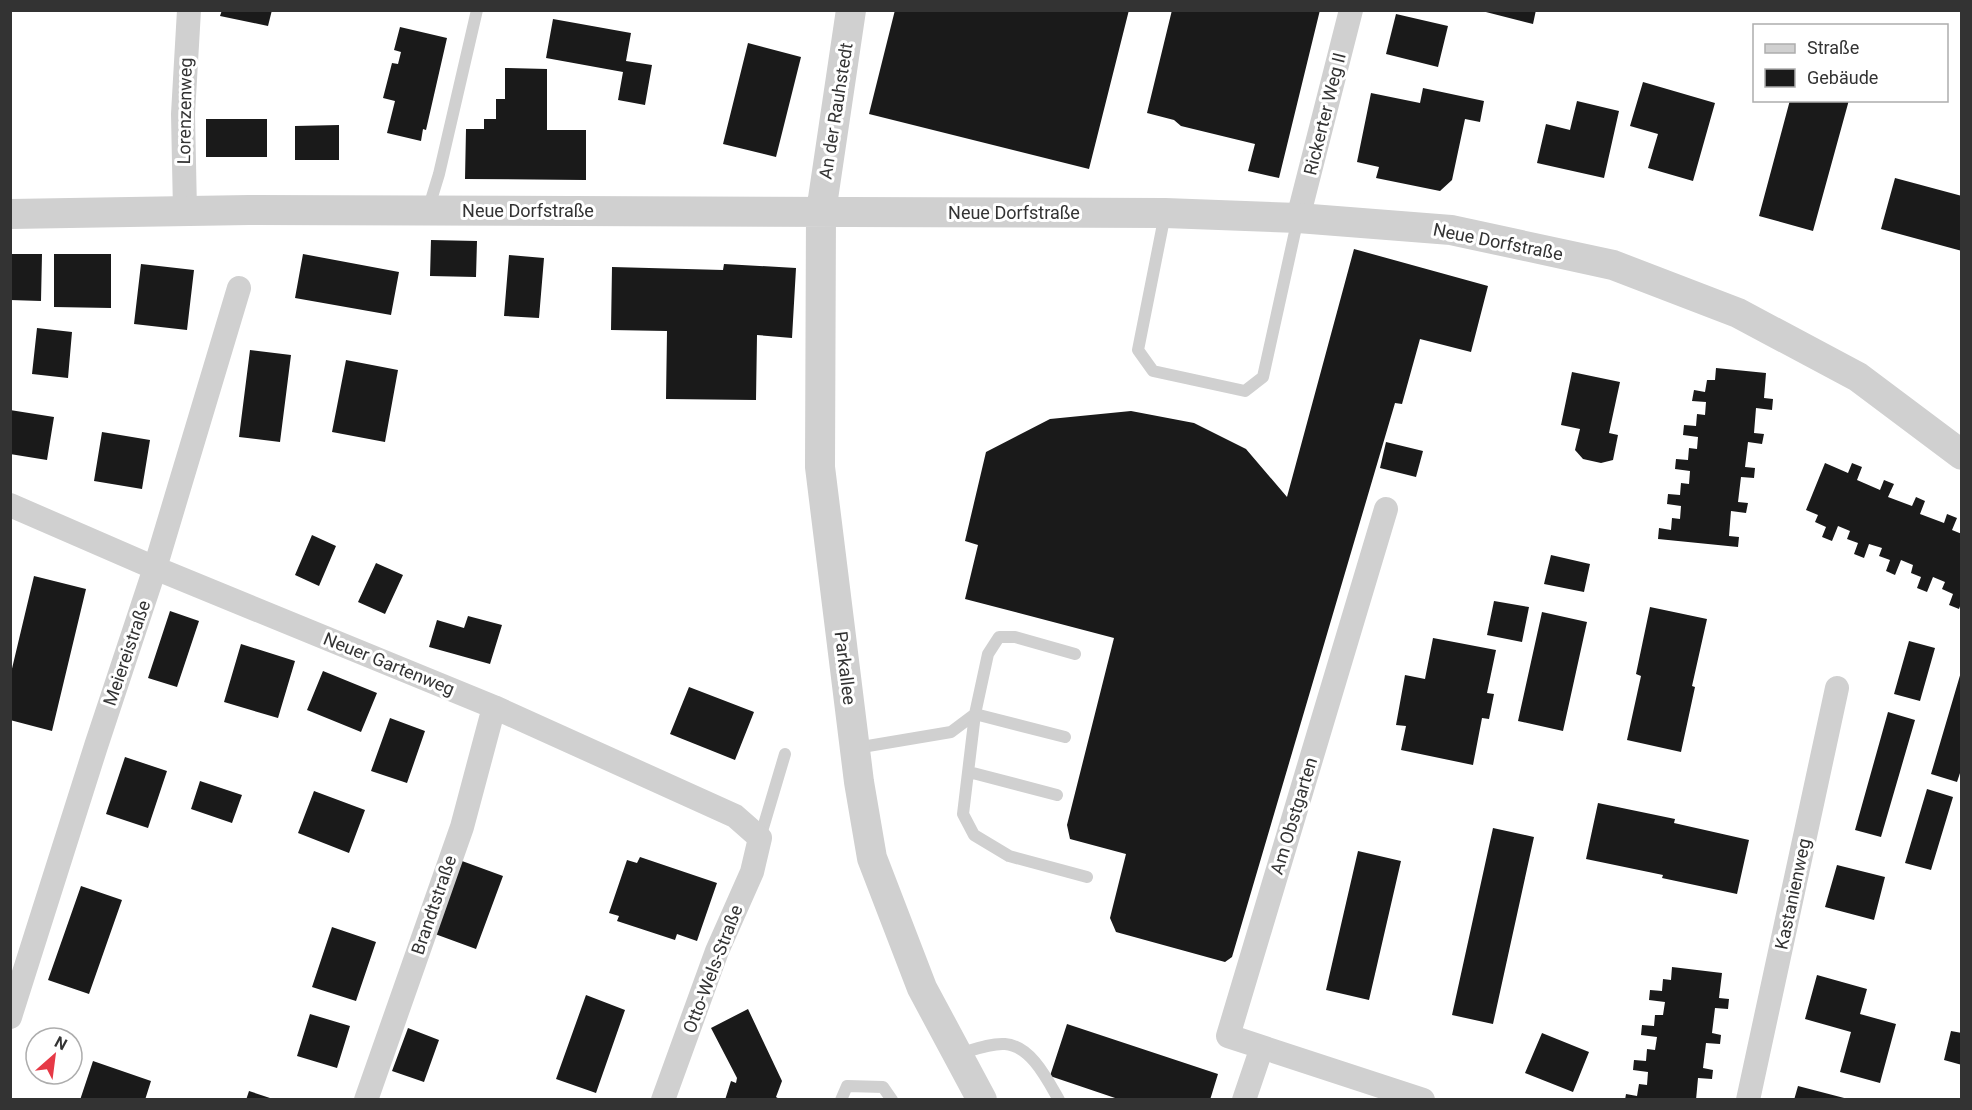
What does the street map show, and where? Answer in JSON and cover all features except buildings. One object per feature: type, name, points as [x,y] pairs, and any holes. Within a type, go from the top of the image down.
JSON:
[{"type":"street","name":"Lorenzenweg","points":[[185,211],[183,114],[189,10]]},
{"type":"street","name":"An der Rauhstedt","points":[[820,212],[851,10]]},
{"type":"street","name":"Rickerter Weg II","points":[[1298,218],[1351,10]]},
{"type":"street","name":"Neue Dorfstraße","points":[[10,214],[185,211],[1165,213],[1298,218],[1451,230],[1613,265],[1738,313],[1850,372],[1962,455]]},
{"type":"street","name":"Parkallee","points":[[820,212],[820,467],[855,748],[872,858],[922,988],[982,1100]]},
{"type":"street","name":"Meiereistraße","points":[[10,1017],[96,746],[156,568],[239,288]]},
{"type":"street","name":"Neuer Gartenweg","points":[[10,505],[156,568],[494,707],[735,816],[760,838]]},
{"type":"street","name":"Am Obstgarten","points":[[1262,1047],[1228,1036],[1386,509]]},
{"type":"street","name":"Kastanienweg","points":[[1748,1100],[1838,688]]},
{"type":"street","name":"Brandtstraße","points":[[366,1100],[462,827],[494,707]]},
{"type":"street","name":"Otto-Wels-Straße","points":[[663,1100],[717,951],[752,872],[760,838]]},
{"type":"street","points":[[1244,1100],[1262,1047],[1423,1100]]},
{"type":"lane","points":[[428,211],[439,174],[477,10]]},
{"type":"lane","points":[[1165,213],[1138,350],[1153,371],[1245,391],[1263,377],[1298,218]]},
{"type":"lane","points":[[1075,654],[1015,637],[999,637],[988,654],[975,714],[963,814],[974,835],[1009,856],[1087,877]]},
{"type":"lane","points":[[855,748],[951,732],[975,714]]},
{"type":"lane","points":[[975,714],[1065,736]]},
{"type":"lane","points":[[760,838],[784,754]]},
{"type":"lane","points":[[969,772],[1057,795]]},
{"type":"lane","points":[[958,1054],[992,1045],[1013,1046],[1033,1060],[1059,1100]]},
{"type":"lane","points":[[841,1100],[847,1086],[883,1088],[892,1100]]}]
